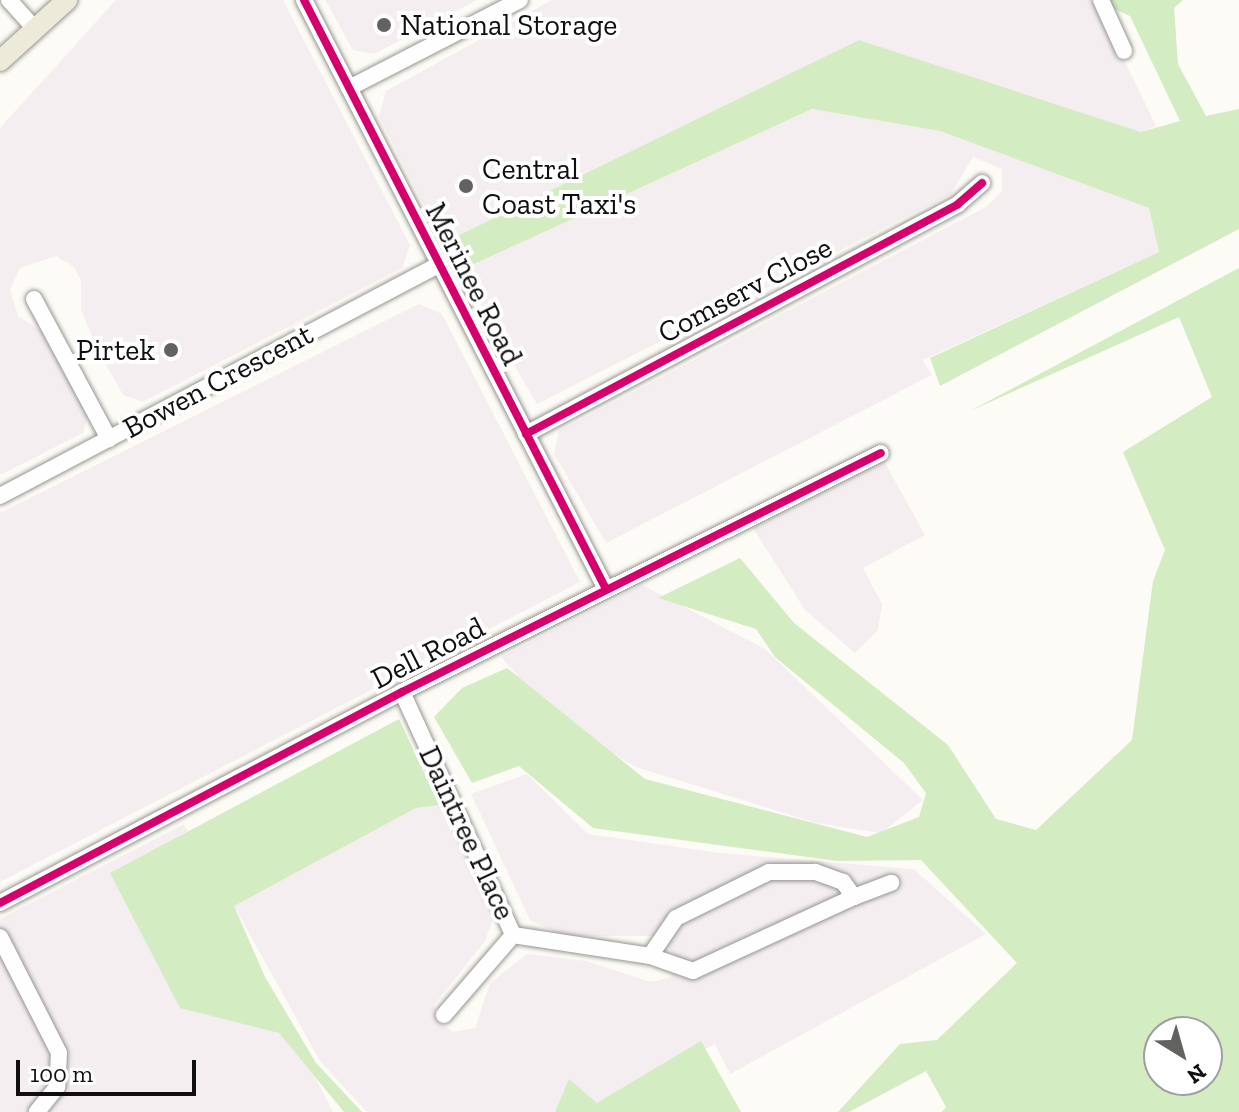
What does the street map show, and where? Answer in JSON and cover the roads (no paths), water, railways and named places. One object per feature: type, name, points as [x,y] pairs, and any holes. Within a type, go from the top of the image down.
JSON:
[{"type":"main road","points":[[0,61],[60,4]]},
{"type":"street","points":[[9,0],[34,28]]},
{"type":"street","name":"Merinee Road","points":[[304,0],[436,266],[606,589]]},
{"type":"street","points":[[349,88],[520,0]]},
{"type":"street","points":[[1101,0],[1124,51]]},
{"type":"street","name":"Comserv Close","points":[[526,434],[958,204],[982,183]]},
{"type":"street","name":"Bowen Crescent","points":[[0,496],[436,266]]},
{"type":"street","points":[[34,299],[109,439]]},
{"type":"street","name":"Dell Road","points":[[0,903],[402,692],[881,453]]},
{"type":"street","name":"Daintree Place","points":[[402,692],[513,935],[650,956],[693,971],[891,883]]},
{"type":"street","points":[[650,956],[659,936],[676,918],[769,872],[815,872],[843,882],[854,897]]},
{"type":"street","points":[[444,1015],[513,935]]},
{"type":"street","points":[[0,937],[59,1053],[57,1087],[37,1112]]},
{"type":"place","name":"National Storage","points":[[384,25]]},
{"type":"place","name":"Central Coast Taxi's","points":[[466,186]]},
{"type":"place","name":"Pirtek","points":[[171,350]]}]
